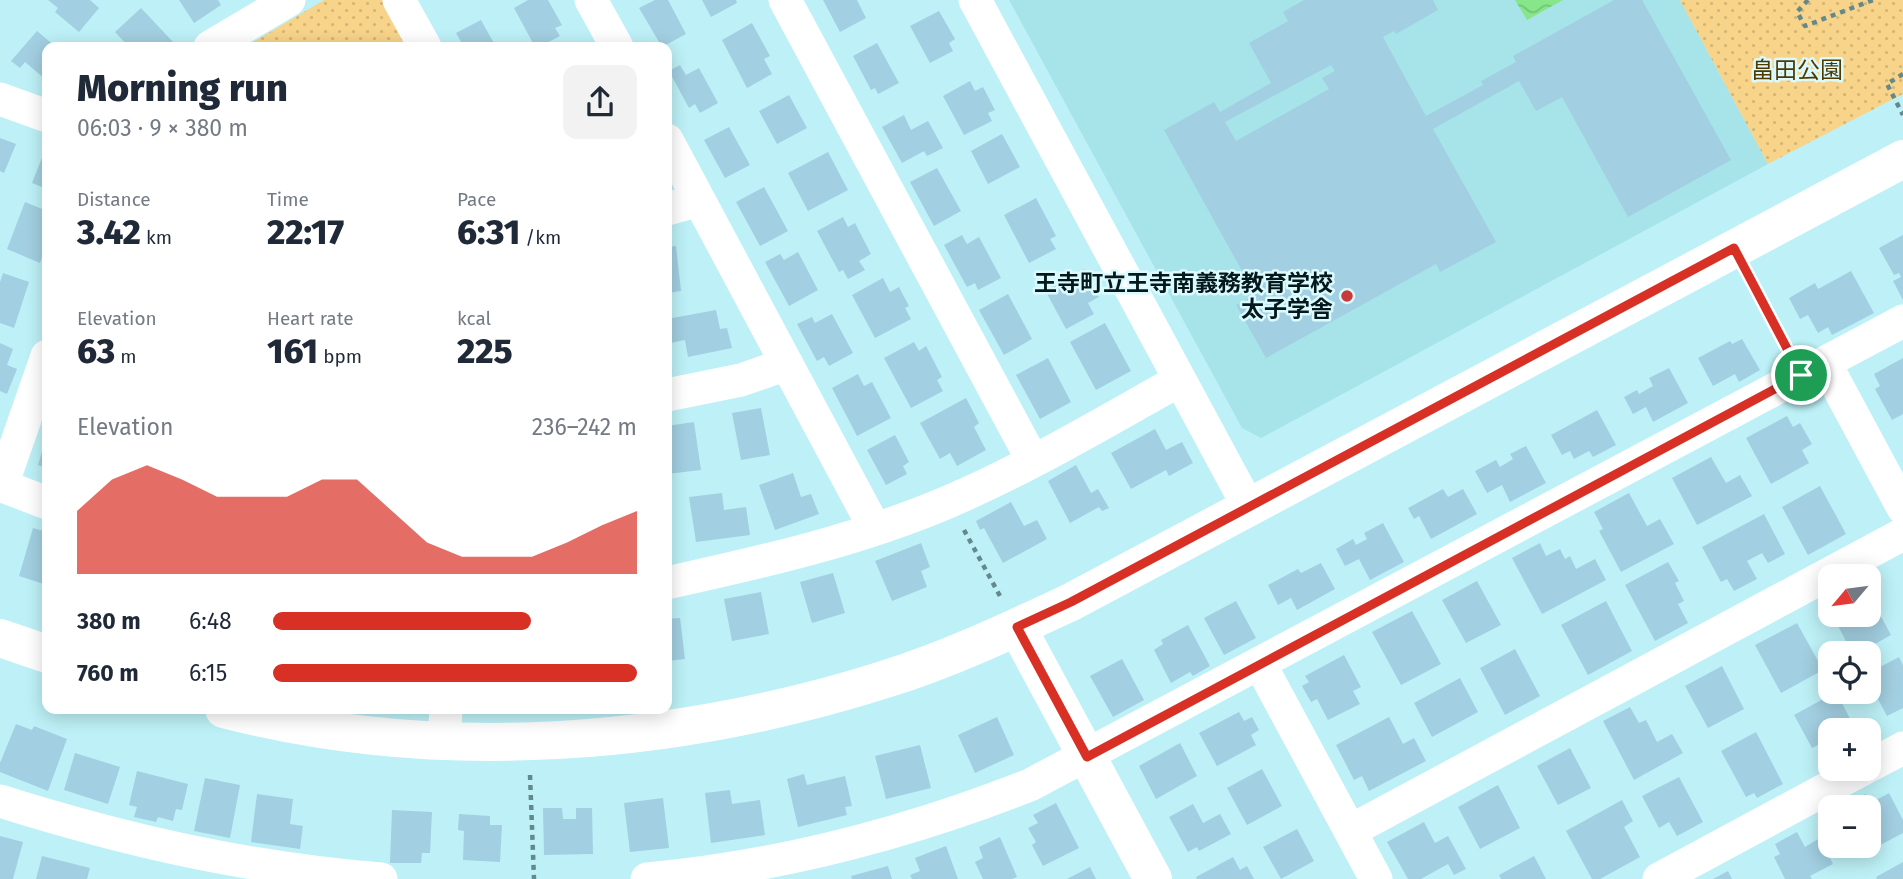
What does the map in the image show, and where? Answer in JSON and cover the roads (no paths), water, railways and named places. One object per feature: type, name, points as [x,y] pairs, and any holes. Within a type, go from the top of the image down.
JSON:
[{"type":"street","points":[[218,42],[289,0]]},
{"type":"street","points":[[399,0],[422,42]]},
{"type":"street","points":[[591,0],[614,42]]},
{"type":"street","points":[[785,0],[1033,461]]},
{"type":"street","points":[[975,0],[1248,506]]},
{"type":"street","points":[[0,99],[42,114]]},
{"type":"street","points":[[672,149],[875,529]]},
{"type":"street","points":[[243,714],[346,732],[445,725],[528,741],[662,730],[732,719],[888,679],[953,655],[1071,602],[1903,159]]},
{"type":"street","points":[[672,208],[699,200]]},
{"type":"street","points":[[647,879],[687,875],[800,855],[887,835],[983,804],[1030,785],[1903,321]]},
{"type":"street","points":[[672,394],[741,380],[787,364]]},
{"type":"street","points":[[1813,369],[1903,508]]},
{"type":"street","points":[[42,370],[1,485],[42,501]]},
{"type":"street","points":[[672,582],[875,529],[949,502],[1033,461],[1180,380]]},
{"type":"street","points":[[1350,831],[1903,534]]},
{"type":"street","points":[[1017,627],[1153,879]]},
{"type":"street","points":[[0,638],[42,652]]},
{"type":"street","points":[[1260,664],[1376,879]]},
{"type":"street","points":[[1881,760],[1903,748]]},
{"type":"street","points":[[1659,879],[1841,781]]},
{"type":"street","points":[[0,801],[67,822],[209,857],[271,868],[381,879]]},
{"type":"water","points":[[1515,0],[1563,0],[1527,20]]},
{"type":"place","name":"王寺町立王寺南義務教育学校 太子学舎","points":[[1347,296]]},
{"type":"park label","name":"畠田公園","points":[[1797,70]]}]
